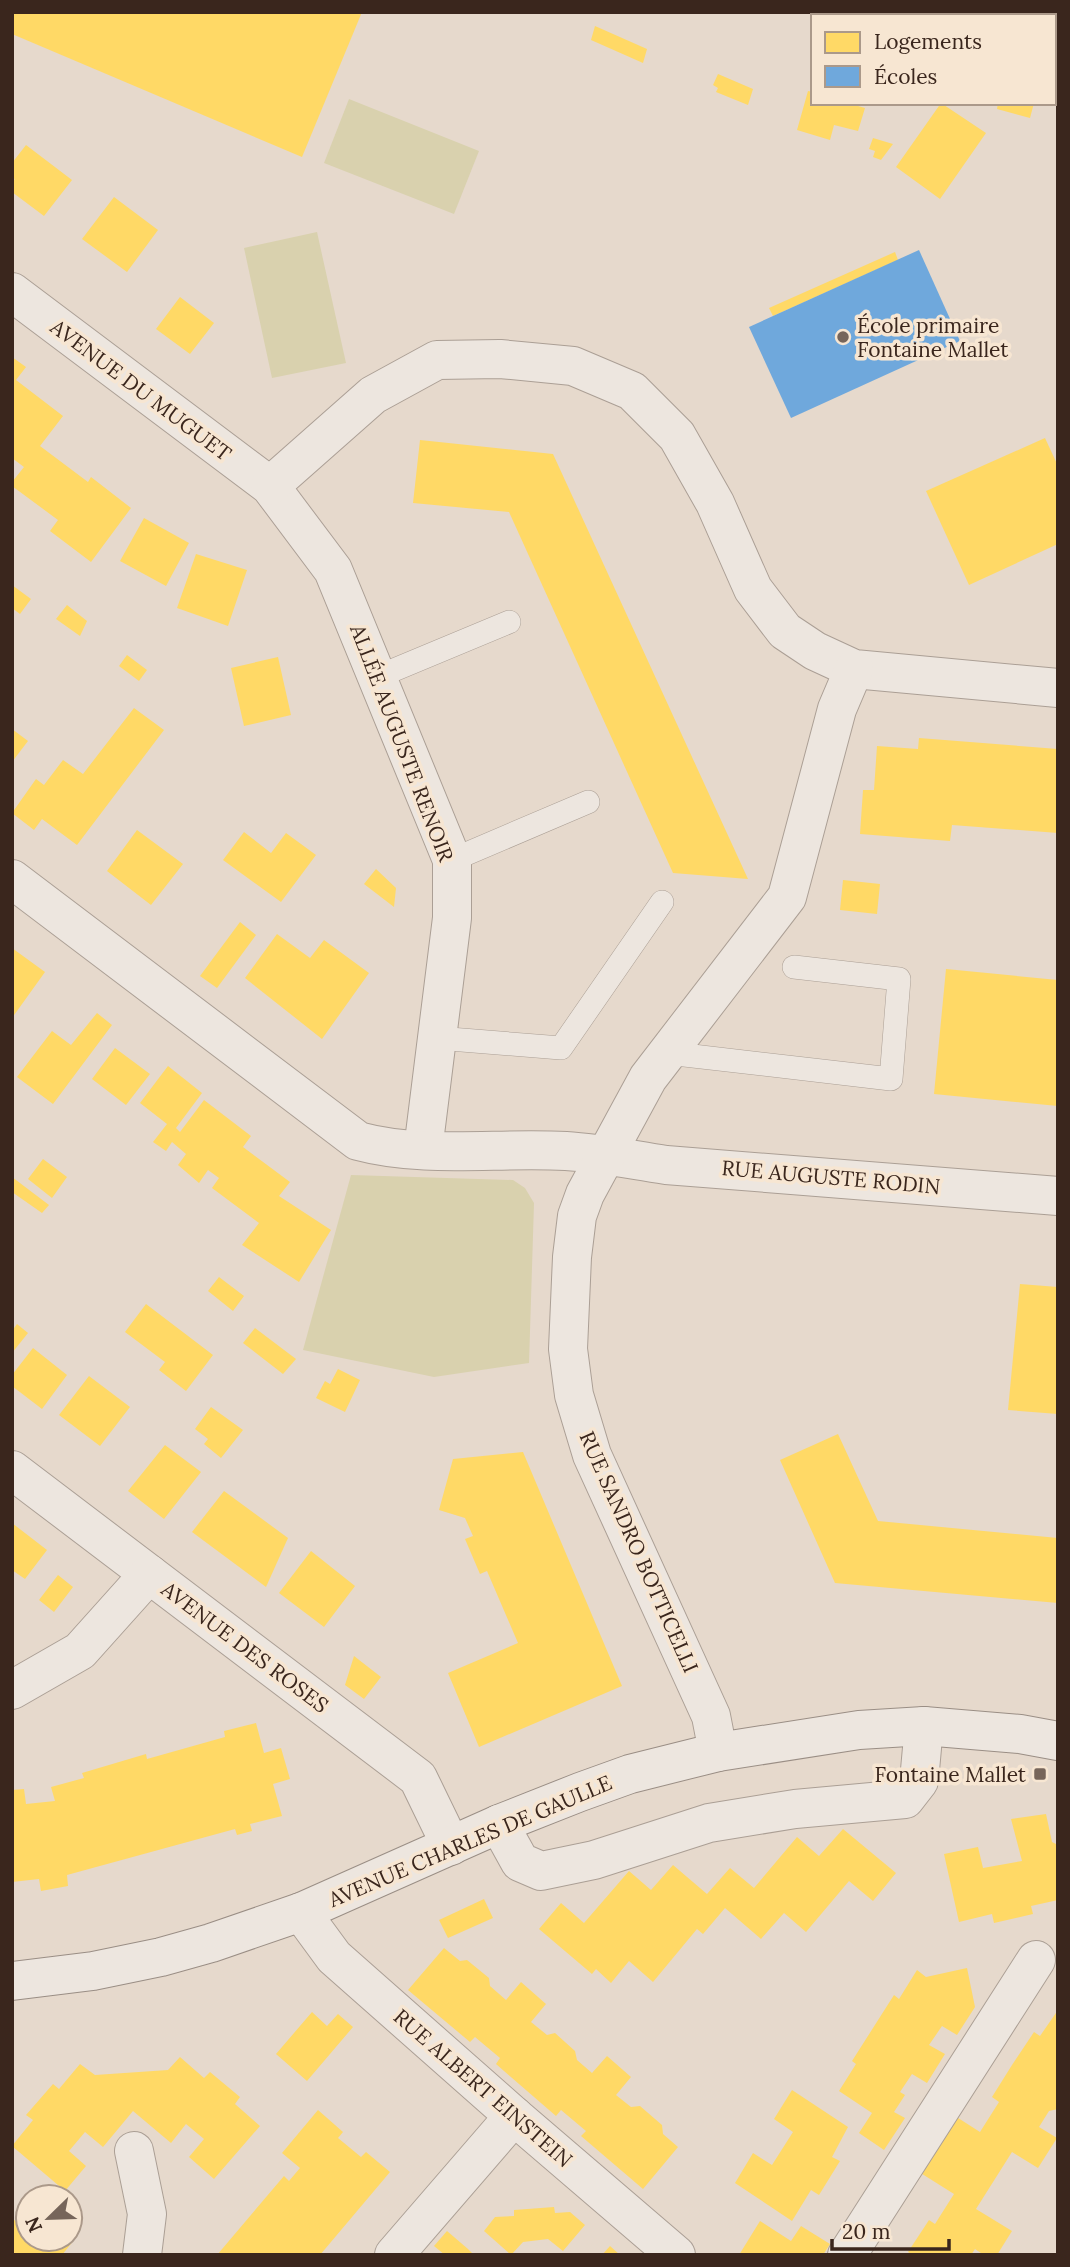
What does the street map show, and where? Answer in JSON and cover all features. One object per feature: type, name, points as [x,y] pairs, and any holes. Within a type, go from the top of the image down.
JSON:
[{"type":"street","name":"AVENUE DU MUGUET","points":[[12,292],[270,486]]},
{"type":"street","points":[[270,486],[373,395],[438,360],[500,359],[573,366],[632,391],[677,436],[715,503],[753,589],[785,631],[815,651],[854,669],[1058,688]]},
{"type":"street","name":"ALLÉE AUGUSTE RENOIR","points":[[270,486],[333,570],[452,860],[452,918],[423,1150]]},
{"type":"street","name":"RUE SANDRO BOTTICELLI","points":[[718,1752],[711,1716],[592,1455],[574,1395],[568,1349],[572,1257],[577,1216],[585,1194],[648,1078],[787,897],[837,709],[854,669]]},
{"type":"street","name":"RUE AUGUSTE RODIN","points":[[12,878],[358,1141],[383,1147],[423,1150],[606,1154],[666,1165],[1058,1196]]},
{"type":"street","name":"AVENUE DES ROSES","points":[[12,1470],[418,1778],[451,1846]]},
{"type":"street","points":[[12,1690],[80,1651],[149,1573]]},
{"type":"street","points":[[499,1824],[520,1862],[541,1871],[594,1860],[709,1823],[795,1809],[905,1799],[919,1781],[924,1726]]},
{"type":"street","name":"AVENUE CHARLES DE GAULLE","points":[[12,1982],[93,1971],[211,1943],[300,1912],[499,1824],[630,1774],[718,1752],[859,1730],[924,1726],[1020,1734],[1058,1741]]},
{"type":"street","name":"RUE ALBERT EINSTEIN","points":[[300,1912],[334,1956],[676,2255]]},
{"type":"street","points":[[847,2255],[1036,1959]]},
{"type":"street","points":[[394,2255],[514,2116]]},
{"type":"street","points":[[134,2151],[147,2214],[142,2255]]},
{"type":"lane","points":[[377,677],[509,622]]},
{"type":"lane","points":[[452,860],[588,802]]},
{"type":"lane","points":[[437,1038],[561,1048],[662,902]]},
{"type":"lane","points":[[667,1053],[891,1079],[899,979],[794,967]]},
{"type":"shaded area","points":[[349,99],[479,151],[454,214],[324,163]]},
{"type":"shaded area","points":[[317,232],[346,363],[272,378],[244,248]]},
{"type":"shaded area","points":[[351,1175],[513,1180],[525,1188],[534,1203],[529,1363],[434,1377],[303,1350]]},
{"type":"building: Logements","points":[[12,12],[362,12],[302,157],[12,34]]},
{"type":"building: Logements","points":[[900,12],[952,12],[952,14]]},
{"type":"building: Logements","points":[[1003,12],[1024,12],[1024,14]]},
{"type":"building: Logements","points":[[595,26],[647,49],[643,63],[591,40]]},
{"type":"building: Logements","points":[[718,74],[753,89],[748,105],[716,92],[718,88],[713,85]]},
{"type":"building: Logements","points":[[808,91],[811,92],[811,105],[855,105],[865,108],[858,131],[834,125],[830,140],[797,130]]},
{"type":"building: Logements","points":[[940,105],[944,105],[986,133],[940,199],[896,167]]},
{"type":"building: Logements","points":[[998,105],[1033,105],[1030,118],[997,109]]},
{"type":"building: Logements","points":[[873,138],[893,144],[881,160],[873,157],[875,151],[869,149]]},
{"type":"building: Logements","points":[[26,145],[72,180],[44,216],[12,192],[12,182],[15,179],[12,178],[12,163]]},
{"type":"building: Logements","points":[[114,197],[158,230],[127,272],[82,239]]},
{"type":"building: Logements","points":[[895,252],[898,260],[773,316],[769,308]]},
{"type":"building: Logements","points":[[180,297],[214,323],[190,354],[156,329]]},
{"type":"building: Logements","points":[[12,357],[26,367],[16,380],[63,416],[40,446],[88,482],[91,477],[131,508],[91,562],[50,531],[58,520],[12,486],[12,482],[24,467],[12,458]]},
{"type":"building: Logements","points":[[1045,438],[1058,466],[1058,544],[969,585],[926,491]]},
{"type":"building: Logements","points":[[420,440],[553,454],[748,879],[673,873],[509,512],[413,503]]},
{"type":"building: Logements","points":[[144,518],[189,543],[166,586],[120,561]]},
{"type":"building: Logements","points":[[196,554],[247,570],[228,626],[177,608]]},
{"type":"building: Logements","points":[[12,585],[31,599],[20,614],[12,608]]},
{"type":"building: Logements","points":[[67,605],[87,621],[80,636],[56,619]]},
{"type":"building: Logements","points":[[127,655],[147,670],[139,681],[119,666]]},
{"type":"building: Logements","points":[[278,657],[291,715],[244,726],[231,668]]},
{"type":"building: Logements","points":[[134,708],[164,730],[77,845],[42,819],[34,830],[12,813],[36,779],[44,785],[63,760],[83,774]]},
{"type":"building: Logements","points":[[12,729],[28,741],[12,762]]},
{"type":"building: Logements","points":[[919,738],[1058,749],[1058,833],[952,825],[950,841],[860,834],[863,790],[874,790],[877,746],[918,749]]},
{"type":"building: Logements","points":[[137,830],[183,864],[151,905],[107,871]]},
{"type":"building: Logements","points":[[244,832],[271,853],[286,833],[316,855],[281,902],[223,860]]},
{"type":"building: Logements","points":[[376,869],[396,888],[394,907],[364,884]]},
{"type":"building: Logements","points":[[843,880],[880,884],[877,914],[840,910]]},
{"type":"building: Logements","points":[[240,922],[256,935],[217,988],[200,976]]},
{"type":"building: Logements","points":[[277,934],[310,958],[324,940],[369,973],[322,1039],[245,978]]},
{"type":"building: Logements","points":[[12,948],[45,972],[12,1018]]},
{"type":"building: Logements","points":[[946,969],[1058,980],[1058,1106],[934,1094]]},
{"type":"building: Logements","points":[[97,1013],[112,1025],[53,1104],[17,1077],[52,1031],[71,1045]]},
{"type":"building: Logements","points":[[115,1048],[150,1074],[126,1105],[92,1079]]},
{"type":"building: Logements","points":[[168,1066],[202,1093],[176,1128],[180,1132],[204,1100],[251,1136],[243,1147],[290,1182],[279,1196],[331,1230],[299,1282],[242,1245],[259,1223],[212,1188],[219,1178],[208,1170],[199,1183],[178,1165],[186,1154],[172,1142],[166,1151],[153,1142],[167,1124],[140,1103]]},
{"type":"building: Logements","points":[[43,1159],[67,1177],[52,1198],[28,1179]]},
{"type":"building: Logements","points":[[12,1177],[49,1205],[42,1213],[12,1192]]},
{"type":"building: Logements","points":[[219,1277],[244,1296],[233,1311],[208,1291]]},
{"type":"building: Logements","points":[[1020,1284],[1058,1287],[1058,1414],[1008,1410]]},
{"type":"building: Logements","points":[[146,1304],[213,1355],[186,1391],[159,1370],[165,1362],[125,1332]]},
{"type":"building: Logements","points":[[17,1324],[28,1333],[12,1353],[12,1331]]},
{"type":"building: Logements","points":[[255,1328],[296,1359],[283,1374],[243,1343]]},
{"type":"building: Logements","points":[[33,1348],[67,1375],[42,1409],[12,1386],[12,1375]]},
{"type":"building: Logements","points":[[338,1369],[360,1380],[345,1412],[316,1398],[325,1381],[330,1384]]},
{"type":"building: Logements","points":[[89,1376],[130,1407],[100,1446],[59,1415]]},
{"type":"building: Logements","points":[[211,1407],[243,1430],[221,1458],[204,1444],[208,1439],[195,1429]]},
{"type":"building: Logements","points":[[838,1434],[878,1521],[1058,1538],[1058,1603],[835,1583],[780,1460]]},
{"type":"building: Logements","points":[[165,1445],[201,1472],[164,1519],[128,1491]]},
{"type":"building: Logements","points":[[523,1452],[622,1686],[479,1747],[448,1673],[518,1643],[487,1571],[480,1574],[465,1539],[473,1536],[465,1518],[439,1510],[453,1459]]},
{"type":"building: Logements","points":[[224,1491],[288,1538],[266,1587],[192,1532]]},
{"type":"building: Logements","points":[[12,1523],[47,1550],[25,1579],[12,1570]]},
{"type":"building: Logements","points":[[311,1551],[355,1586],[324,1627],[279,1593]]},
{"type":"building: Logements","points":[[58,1575],[73,1587],[54,1612],[39,1600]]},
{"type":"building: Logements","points":[[354,1656],[381,1677],[364,1699],[345,1685]]},
{"type":"building: Logements","points":[[256,1723],[264,1753],[281,1748],[290,1779],[273,1784],[282,1816],[250,1824],[252,1831],[237,1835],[235,1829],[67,1875],[68,1886],[41,1891],[39,1879],[12,1882],[12,1790],[24,1789],[26,1804],[55,1801],[51,1787],[84,1778],[82,1773],[146,1754],[147,1759],[225,1737],[224,1731]]},
{"type":"building: Logements","points":[[1046,1814],[1052,1842],[1058,1845],[1058,1900],[1031,1906],[1033,1914],[994,1923],[992,1914],[959,1922],[944,1854],[978,1847],[983,1868],[1022,1861],[1011,1819]]},
{"type":"building: Logements","points":[[843,1829],[896,1873],[873,1901],[849,1881],[806,1932],[784,1913],[761,1939],[725,1908],[703,1934],[697,1929],[653,1982],[629,1961],[611,1983],[596,1969],[592,1974],[539,1929],[561,1903],[584,1923],[629,1871],[651,1890],[673,1865],[707,1894],[730,1868],[754,1888],[797,1837],[819,1856]]},
{"type":"building: Logements","points":[[484,1899],[493,1918],[448,1938],[439,1920]]},
{"type":"building: Logements","points":[[444,1948],[460,1961],[467,1960],[489,1978],[490,1986],[506,2000],[521,1982],[546,2004],[531,2022],[547,2035],[555,2033],[575,2051],[577,2060],[592,2073],[607,2056],[631,2077],[616,2095],[631,2107],[640,2106],[662,2125],[663,2134],[678,2147],[643,2189],[581,2136],[586,2131],[561,2110],[556,2116],[496,2064],[500,2058],[475,2037],[470,2042],[408,1990]]},
{"type":"building: Logements","points":[[967,1968],[975,2007],[957,2035],[942,2026],[929,2045],[945,2054],[927,2083],[912,2074],[900,2092],[905,2095],[894,2112],[905,2118],[884,2150],[859,2133],[872,2113],[839,2091],[856,2064],[852,2061],[894,1995],[899,1999],[917,1970],[926,1977]]},
{"type":"building: Logements","points":[[1058,2010],[1058,2109],[1049,2111],[1039,2127],[1057,2138],[1038,2168],[1012,2152],[976,2209],[1012,2231],[997,2255],[984,2255],[975,2249],[971,2255],[913,2255],[908,2252],[929,2220],[935,2224],[954,2194],[919,2172],[955,2116],[980,2132],[999,2102],[992,2097],[1012,2065],[1034,2032],[1040,2036]]},
{"type":"building: Logements","points":[[312,2012],[327,2026],[338,2014],[353,2027],[307,2081],[276,2054]]},
{"type":"building: Logements","points":[[180,2057],[204,2078],[210,2072],[240,2097],[235,2104],[260,2126],[214,2179],[189,2157],[204,2139],[186,2124],[171,2143],[133,2111],[103,2147],[85,2132],[69,2151],[86,2166],[72,2183],[56,2183],[12,2146],[33,2120],[26,2115],[53,2084],[59,2089],[80,2064],[95,2075],[168,2070]]},
{"type":"building: Logements","points":[[792,2090],[848,2127],[832,2157],[840,2161],[819,2195],[811,2190],[792,2221],[735,2183],[753,2153],[772,2165],[793,2132],[774,2119]]},
{"type":"building: Logements","points":[[318,2110],[343,2132],[338,2138],[361,2157],[366,2152],[390,2172],[320,2255],[217,2255],[284,2176],[289,2181],[300,2168],[282,2153]]},
{"type":"building: Logements","points":[[554,2207],[555,2213],[570,2212],[585,2225],[563,2251],[548,2239],[523,2242],[511,2255],[484,2231],[495,2217],[514,2216],[514,2210]]},
{"type":"building: Logements","points":[[12,2218],[14,2253],[64,2253],[62,2255],[12,2255]]},
{"type":"building: Logements","points":[[760,2221],[791,2241],[801,2226],[830,2244],[823,2255],[739,2255]]},
{"type":"building: Logements","points":[[447,2231],[474,2255],[445,2255],[434,2246]]},
{"type":"building: Logements","points":[[610,2246],[620,2255],[602,2255]]},
{"type":"building: Écoles","points":[[919,250],[960,341],[791,418],[749,327]]},
{"type":"place","name":"École primaire Fontaine Mallet","points":[[843,337]]},
{"type":"place","name":"Fontaine Mallet","points":[[1040,1774]]}]
